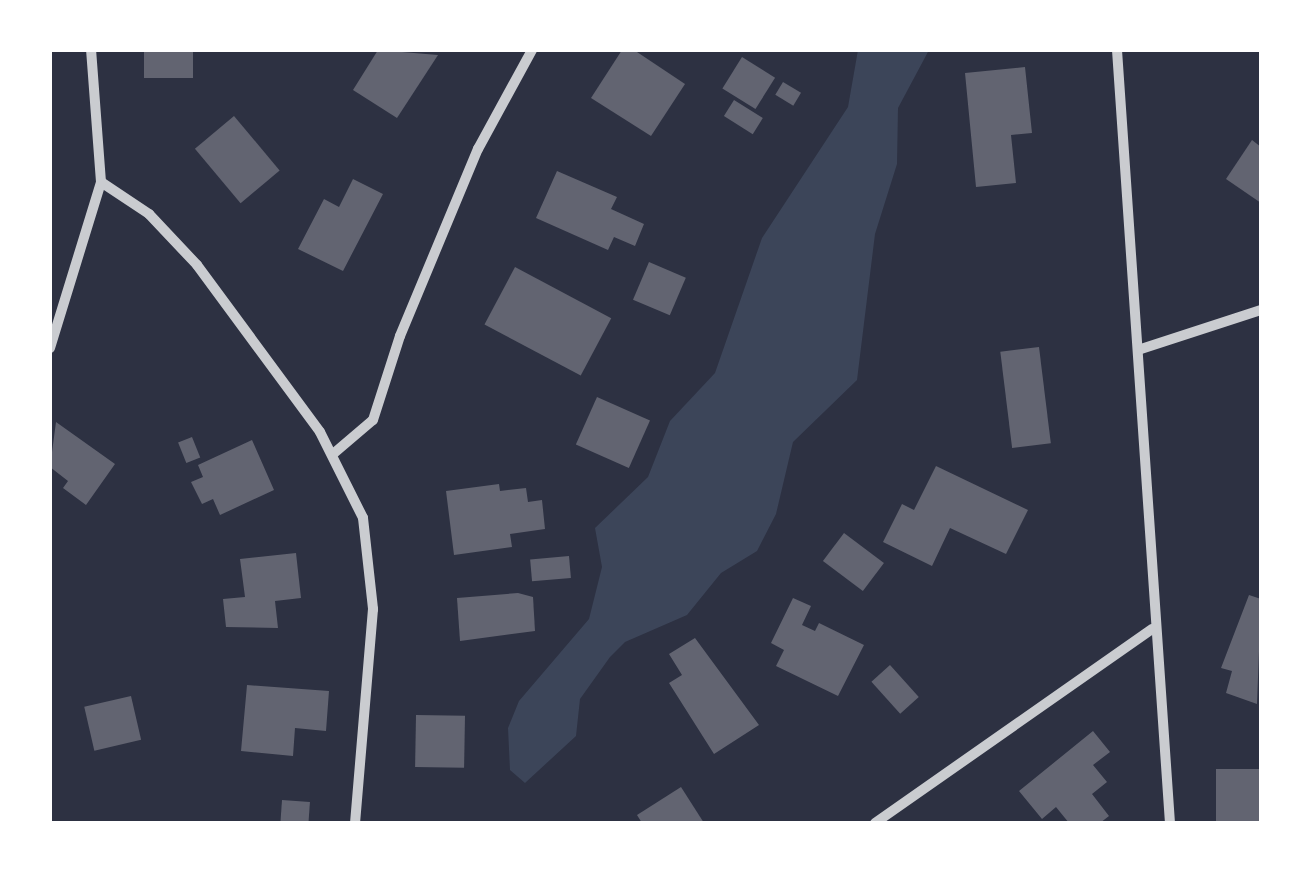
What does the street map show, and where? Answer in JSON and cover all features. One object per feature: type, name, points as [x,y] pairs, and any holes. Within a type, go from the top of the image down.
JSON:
[{"type":"street","points":[[50,348],[101,182],[90,50]]},
{"type":"street","points":[[333,454],[373,420],[478,149],[532,50]]},
{"type":"street","points":[[1116,50],[1141,350],[1152,629],[1170,823]]},
{"type":"street","points":[[101,182],[149,214],[197,265],[333,454],[365,525],[373,609],[355,823]]},
{"type":"street","points":[[1141,350],[1261,310]]},
{"type":"street","points":[[875,823],[1152,629]]},
{"type":"shaded area","points":[[858,50],[929,50],[898,108],[897,164],[875,234],[857,380],[793,442],[776,514],[757,551],[721,573],[687,615],[625,642],[610,657],[580,699],[576,736],[525,783],[510,770],[508,728],[519,701],[589,619],[602,567],[595,528],[648,477],[670,421],[715,373],[762,238],[848,107]]},
{"type":"building","points":[[144,50],[193,50],[193,78],[144,78]]},
{"type":"building","points":[[378,50],[438,55],[397,118],[353,90]]},
{"type":"building","points":[[622,50],[634,50],[685,84],[651,136],[591,98]]},
{"type":"building","points":[[742,57],[775,78],[755,109],[722,88]]},
{"type":"building","points":[[1025,67],[1032,133],[1011,135],[1016,183],[976,187],[965,73]]},
{"type":"building","points":[[783,82],[801,93],[793,106],[775,95]]},
{"type":"building","points":[[734,100],[763,118],[753,134],[724,116]]},
{"type":"building","points":[[234,116],[280,170],[241,203],[195,149]]},
{"type":"building","points":[[1252,140],[1261,147],[1261,203],[1226,179]]},
{"type":"building","points":[[557,171],[617,197],[611,209],[644,224],[635,246],[614,237],[608,250],[536,218]]},
{"type":"building","points":[[353,179],[383,194],[343,271],[298,249],[324,199],[339,207]]},
{"type":"building","points":[[649,262],[686,278],[670,315],[633,300]]},
{"type":"building","points":[[515,267],[611,318],[581,376],[484,324]]},
{"type":"building","points":[[1039,347],[1051,443],[1012,448],[1000,352]]},
{"type":"building","points":[[597,397],[650,421],[629,468],[576,445]]},
{"type":"building","points":[[56,422],[115,464],[86,505],[63,488],[68,481],[50,467]]},
{"type":"building","points":[[192,437],[200,457],[186,463],[178,443]]},
{"type":"building","points":[[252,440],[274,490],[220,515],[213,499],[202,504],[191,482],[203,477],[198,465]]},
{"type":"building","points":[[936,466],[1028,510],[1006,554],[950,528],[932,566],[883,542],[902,504],[914,510]]},
{"type":"building","points":[[499,484],[500,491],[526,488],[528,502],[542,500],[545,529],[510,534],[512,547],[454,555],[446,491]]},
{"type":"building","points":[[844,533],[884,563],[863,591],[823,561]]},
{"type":"building","points":[[296,553],[301,598],[275,601],[278,628],[226,627],[223,599],[245,597],[240,559]]},
{"type":"building","points":[[569,556],[571,578],[532,581],[530,559]]},
{"type":"building","points":[[518,593],[533,597],[535,631],[460,641],[457,598]]},
{"type":"building","points":[[1249,595],[1261,599],[1257,704],[1226,693],[1232,671],[1221,668]]},
{"type":"building","points":[[793,598],[811,606],[802,625],[815,631],[819,623],[864,645],[838,696],[776,666],[784,650],[771,643]]},
{"type":"building","points":[[695,638],[759,725],[714,754],[669,683],[682,675],[669,654]]},
{"type":"building","points":[[890,665],[919,697],[900,714],[871,682]]},
{"type":"building","points":[[247,685],[329,691],[326,731],[295,728],[293,756],[241,751]]},
{"type":"building","points":[[131,696],[141,740],[94,751],[84,707]]},
{"type":"building","points":[[416,715],[465,716],[464,768],[415,767]]},
{"type":"building","points":[[1093,731],[1110,752],[1093,765],[1107,782],[1092,794],[1109,816],[1100,823],[1069,823],[1056,807],[1042,819],[1019,791]]},
{"type":"building","points":[[1216,769],[1261,769],[1261,823],[1216,823]]},
{"type":"building","points":[[681,787],[704,823],[642,823],[637,815]]},
{"type":"building","points":[[282,800],[310,802],[308,823],[280,823]]}]
